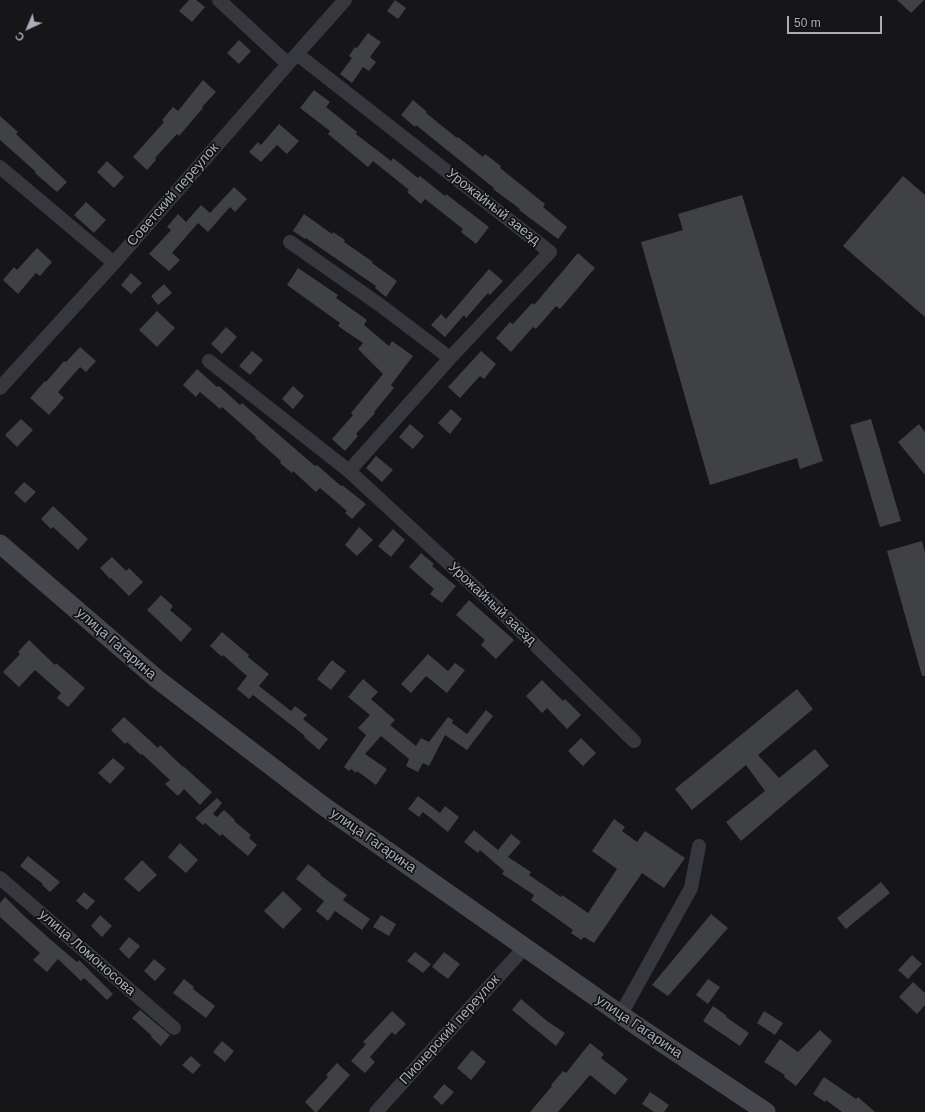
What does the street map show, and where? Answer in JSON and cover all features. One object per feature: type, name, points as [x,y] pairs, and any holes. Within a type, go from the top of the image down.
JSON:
[{"type":"main road","name":"улица Гагарина","points":[[0,544],[169,688],[322,806],[524,948],[766,1112]]},
{"type":"street","points":[[219,0],[293,58]]},
{"type":"street","name":"Советский переулок","points":[[0,388],[114,263],[345,0]]},
{"type":"street","name":"Урожайный заезд","points":[[293,58],[550,252],[450,358],[349,471]]},
{"type":"street","points":[[0,167],[114,263]]},
{"type":"street","points":[[290,242],[380,305],[450,358]]},
{"type":"street","name":"Урожайный заезд","points":[[209,361],[349,471],[493,604],[634,741]]},
{"type":"street","points":[[621,1014],[691,888],[699,846]]},
{"type":"street","name":"улица Ломоносова","points":[[0,878],[174,1028]]},
{"type":"street","name":"Пионерский переулок","points":[[376,1112],[524,948]]},
{"type":"building","points":[[189,0],[196,0],[205,7],[192,22],[179,11]]},
{"type":"building","points":[[395,0],[406,8],[398,19],[387,11]]},
{"type":"building","points":[[897,0],[924,0],[911,13]]},
{"type":"building","points":[[368,33],[381,42],[370,57],[376,62],[369,71],[363,67],[352,83],[340,74],[352,58],[349,56],[355,47],[357,48]]},
{"type":"building","points":[[239,40],[251,51],[239,64],[227,53]]},
{"type":"building","points":[[203,80],[216,92],[179,136],[177,134],[155,158],[156,160],[147,170],[133,157],[164,122],[162,120],[173,107],[178,111]]},
{"type":"building","points":[[314,90],[330,102],[326,107],[357,132],[356,134],[391,161],[393,158],[418,178],[420,176],[445,196],[446,194],[489,227],[476,244],[461,232],[463,229],[425,199],[421,204],[407,192],[409,190],[373,161],[368,167],[328,134],[330,131],[300,108]]},
{"type":"building","points":[[413,100],[427,112],[426,113],[457,138],[458,137],[483,157],[485,154],[501,166],[500,168],[545,204],[543,207],[567,227],[558,239],[519,210],[520,209],[493,189],[494,188],[416,125],[415,127],[401,115]]},
{"type":"building","points":[[0,116],[18,132],[16,134],[67,182],[57,192],[0,140]]},
{"type":"building","points":[[279,124],[299,141],[287,154],[277,145],[261,162],[249,152],[258,142],[261,145]]},
{"type":"building","points":[[107,161],[124,177],[114,188],[97,172]]},
{"type":"building","points":[[903,176],[925,195],[925,317],[843,246]]},
{"type":"building","points":[[234,187],[247,199],[235,212],[230,207],[208,232],[198,223],[172,253],[180,260],[169,271],[149,254],[171,230],[167,227],[178,214],[186,222],[201,205],[210,213]]},
{"type":"building","points":[[742,195],[823,461],[800,469],[797,458],[710,485],[641,242],[683,230],[678,214]]},
{"type":"building","points":[[86,202],[106,220],[94,233],[74,215]]},
{"type":"building","points":[[304,214],[332,234],[333,232],[345,240],[344,242],[397,281],[386,297],[375,288],[376,286],[306,238],[305,239],[293,231]]},
{"type":"building","points":[[37,248],[52,262],[40,276],[36,273],[18,294],[3,280],[14,267],[17,270]]},
{"type":"building","points":[[578,253],[595,268],[560,309],[556,306],[536,329],[533,327],[511,352],[496,338],[510,322],[513,324],[532,303],[534,305]]},
{"type":"building","points":[[298,268],[338,295],[336,298],[367,320],[364,325],[389,346],[392,341],[413,356],[391,385],[394,388],[374,412],[375,413],[356,434],[358,436],[345,451],[332,439],[353,415],[351,413],[383,374],[358,349],[363,343],[338,326],[340,323],[287,285]]},
{"type":"building","points":[[489,269],[503,281],[490,295],[488,293],[466,318],[464,315],[445,337],[431,325],[441,314],[446,319]]},
{"type":"building","points":[[131,273],[142,283],[131,294],[121,285]]},
{"type":"building","points":[[164,284],[172,293],[158,305],[151,296]]},
{"type":"building","points":[[157,311],[175,328],[157,347],[139,330]]},
{"type":"building","points":[[226,327],[237,337],[222,354],[211,344]]},
{"type":"building","points":[[80,347],[96,361],[86,372],[80,367],[58,392],[64,398],[49,415],[30,398],[64,361],[66,362]]},
{"type":"building","points":[[252,351],[263,360],[250,375],[239,366]]},
{"type":"building","points":[[481,351],[496,364],[484,379],[480,376],[460,398],[448,387]]},
{"type":"building","points":[[197,369],[240,405],[242,403],[315,466],[317,465],[341,486],[342,485],[366,504],[352,519],[345,513],[347,511],[320,488],[316,492],[293,471],[292,473],[280,463],[281,461],[222,407],[220,409],[200,392],[196,397],[183,385]]},
{"type":"building","points":[[293,386],[304,396],[293,409],[282,399]]},
{"type":"building","points":[[451,409],[462,419],[450,434],[438,423]]},
{"type":"building","points":[[21,419],[33,430],[17,447],[5,435]]},
{"type":"building","points":[[871,419],[901,521],[880,527],[850,425]]},
{"type":"building","points":[[410,424],[424,436],[413,449],[399,437]]},
{"type":"building","points":[[919,424],[925,432],[925,475],[898,442]]},
{"type":"building","points":[[376,456],[393,470],[382,482],[366,468]]},
{"type":"building","points":[[24,482],[36,492],[25,503],[14,493]]},
{"type":"building","points":[[53,506],[88,539],[78,550],[53,527],[51,529],[41,519]]},
{"type":"building","points":[[359,527],[373,540],[357,556],[345,545]]},
{"type":"building","points":[[393,529],[405,540],[391,557],[378,546]]},
{"type":"building","points":[[922,541],[925,553],[925,676],[922,676],[887,551]]},
{"type":"building","points":[[421,553],[434,564],[432,566],[456,586],[442,603],[430,594],[434,589],[409,567]]},
{"type":"building","points":[[112,557],[126,571],[129,568],[143,582],[129,596],[100,568]]},
{"type":"building","points":[[161,595],[173,606],[170,610],[192,629],[181,642],[147,610]]},
{"type":"building","points":[[469,600],[514,640],[496,659],[481,645],[485,640],[456,615]]},
{"type":"building","points":[[222,632],[249,655],[248,657],[269,674],[259,686],[291,711],[295,706],[307,715],[303,719],[328,739],[319,750],[304,737],[305,736],[253,695],[249,699],[237,689],[247,676],[210,646]]},
{"type":"building","points":[[29,640],[55,665],[56,663],[85,688],[68,707],[57,698],[61,693],[35,670],[19,687],[3,672],[20,654],[18,652]]},
{"type":"building","points":[[428,654],[448,671],[455,663],[465,670],[447,693],[426,676],[411,693],[401,684]]},
{"type":"building","points":[[332,660],[346,671],[331,690],[317,679]]},
{"type":"building","points":[[363,679],[378,692],[371,699],[395,720],[390,725],[416,746],[421,738],[429,742],[448,717],[453,720],[452,723],[467,734],[486,710],[493,716],[467,750],[445,735],[429,766],[423,763],[418,772],[406,766],[409,759],[381,736],[365,754],[387,769],[376,785],[357,771],[356,773],[351,769],[349,771],[344,767],[366,735],[358,728],[370,715],[348,697]]},
{"type":"building","points":[[542,680],[563,701],[565,699],[581,715],[567,729],[547,708],[542,713],[526,696]]},
{"type":"building","points":[[797,689],[813,709],[758,755],[779,778],[815,749],[829,766],[741,841],[726,822],[765,791],[746,765],[692,810],[675,789]]},
{"type":"building","points":[[124,717],[158,748],[160,745],[212,792],[200,805],[184,789],[178,796],[165,784],[170,780],[142,754],[141,755],[127,742],[125,744],[111,730]]},
{"type":"building","points":[[581,738],[596,753],[583,766],[568,751]]},
{"type":"building","points":[[113,758],[125,768],[110,784],[98,773]]},
{"type":"building","points":[[418,796],[440,813],[445,806],[459,817],[448,832],[423,812],[419,817],[408,809]]},
{"type":"building","points":[[217,798],[222,803],[213,814],[217,817],[224,810],[235,820],[234,821],[251,835],[249,838],[257,845],[248,856],[222,834],[220,836],[205,823],[203,825],[195,818]]},
{"type":"building","points":[[614,819],[625,827],[622,831],[637,842],[645,831],[685,858],[664,888],[642,873],[594,943],[584,937],[581,940],[571,933],[573,930],[531,900],[534,895],[502,874],[504,871],[480,850],[478,853],[464,842],[474,830],[498,850],[511,834],[521,842],[508,857],[531,872],[529,875],[588,913],[617,869],[592,851]]},
{"type":"building","points":[[180,843],[198,860],[186,873],[168,857]]},
{"type":"building","points":[[28,856],[60,882],[50,892],[42,885],[43,884],[20,866]]},
{"type":"building","points":[[142,860],[157,875],[139,892],[124,879]]},
{"type":"building","points":[[308,864],[347,895],[343,900],[370,919],[362,930],[335,911],[328,921],[316,911],[324,901],[296,879]]},
{"type":"building","points":[[881,882],[890,893],[846,929],[837,918]]},
{"type":"building","points":[[283,891],[302,909],[283,929],[264,911]]},
{"type":"building","points":[[84,892],[95,901],[87,910],[76,901]]},
{"type":"building","points":[[5,897],[51,940],[77,962],[79,960],[113,994],[107,1000],[84,978],[81,981],[58,959],[47,972],[33,960],[40,953],[0,917],[0,903]]},
{"type":"building","points":[[711,914],[728,928],[668,996],[652,985]]},
{"type":"building","points":[[100,915],[112,926],[102,937],[91,926]]},
{"type":"building","points":[[381,915],[396,924],[389,936],[373,927]]},
{"type":"building","points":[[129,937],[140,946],[129,959],[119,949]]},
{"type":"building","points":[[415,952],[431,964],[423,973],[407,961]]},
{"type":"building","points":[[444,952],[460,964],[448,979],[432,967]]},
{"type":"building","points":[[912,955],[922,964],[908,979],[898,970]]},
{"type":"building","points":[[154,959],[166,969],[155,981],[144,971]]},
{"type":"building","points":[[184,979],[194,987],[193,989],[215,1006],[206,1018],[173,993]]},
{"type":"building","points":[[708,979],[720,987],[708,1004],[696,995]]},
{"type":"building","points":[[913,982],[925,993],[925,1005],[917,1014],[899,997]]},
{"type":"building","points":[[521,999],[547,1021],[565,1033],[556,1046],[512,1010]]},
{"type":"building","points":[[713,1006],[749,1033],[740,1046],[703,1021]]},
{"type":"building","points":[[140,1010],[170,1035],[161,1046],[132,1018]]},
{"type":"building","points":[[392,1011],[406,1024],[395,1035],[392,1032],[370,1057],[375,1062],[365,1073],[351,1061],[366,1044],[363,1042]]},
{"type":"building","points":[[764,1011],[783,1023],[775,1035],[757,1023]]},
{"type":"building","points":[[820,1030],[832,1041],[796,1086],[784,1077],[785,1075],[764,1062],[780,1039],[798,1052]]},
{"type":"building","points":[[222,1041],[234,1051],[225,1062],[213,1052]]},
{"type":"building","points":[[590,1043],[604,1054],[601,1058],[628,1079],[615,1095],[590,1075],[558,1112],[530,1112],[563,1071],[566,1073]]},
{"type":"building","points":[[472,1050],[486,1062],[471,1080],[457,1068]]},
{"type":"building","points":[[191,1056],[201,1065],[193,1074],[182,1065]]},
{"type":"building","points":[[337,1063],[350,1075],[317,1112],[315,1112],[305,1102],[328,1077],[326,1075]]},
{"type":"building","points":[[824,1077],[856,1099],[858,1097],[875,1112],[842,1112],[826,1100],[825,1102],[813,1094]]},
{"type":"building","points":[[444,1084],[454,1092],[442,1105],[433,1097]]},
{"type":"building","points":[[650,1092],[669,1105],[664,1112],[654,1112],[642,1104]]}]
